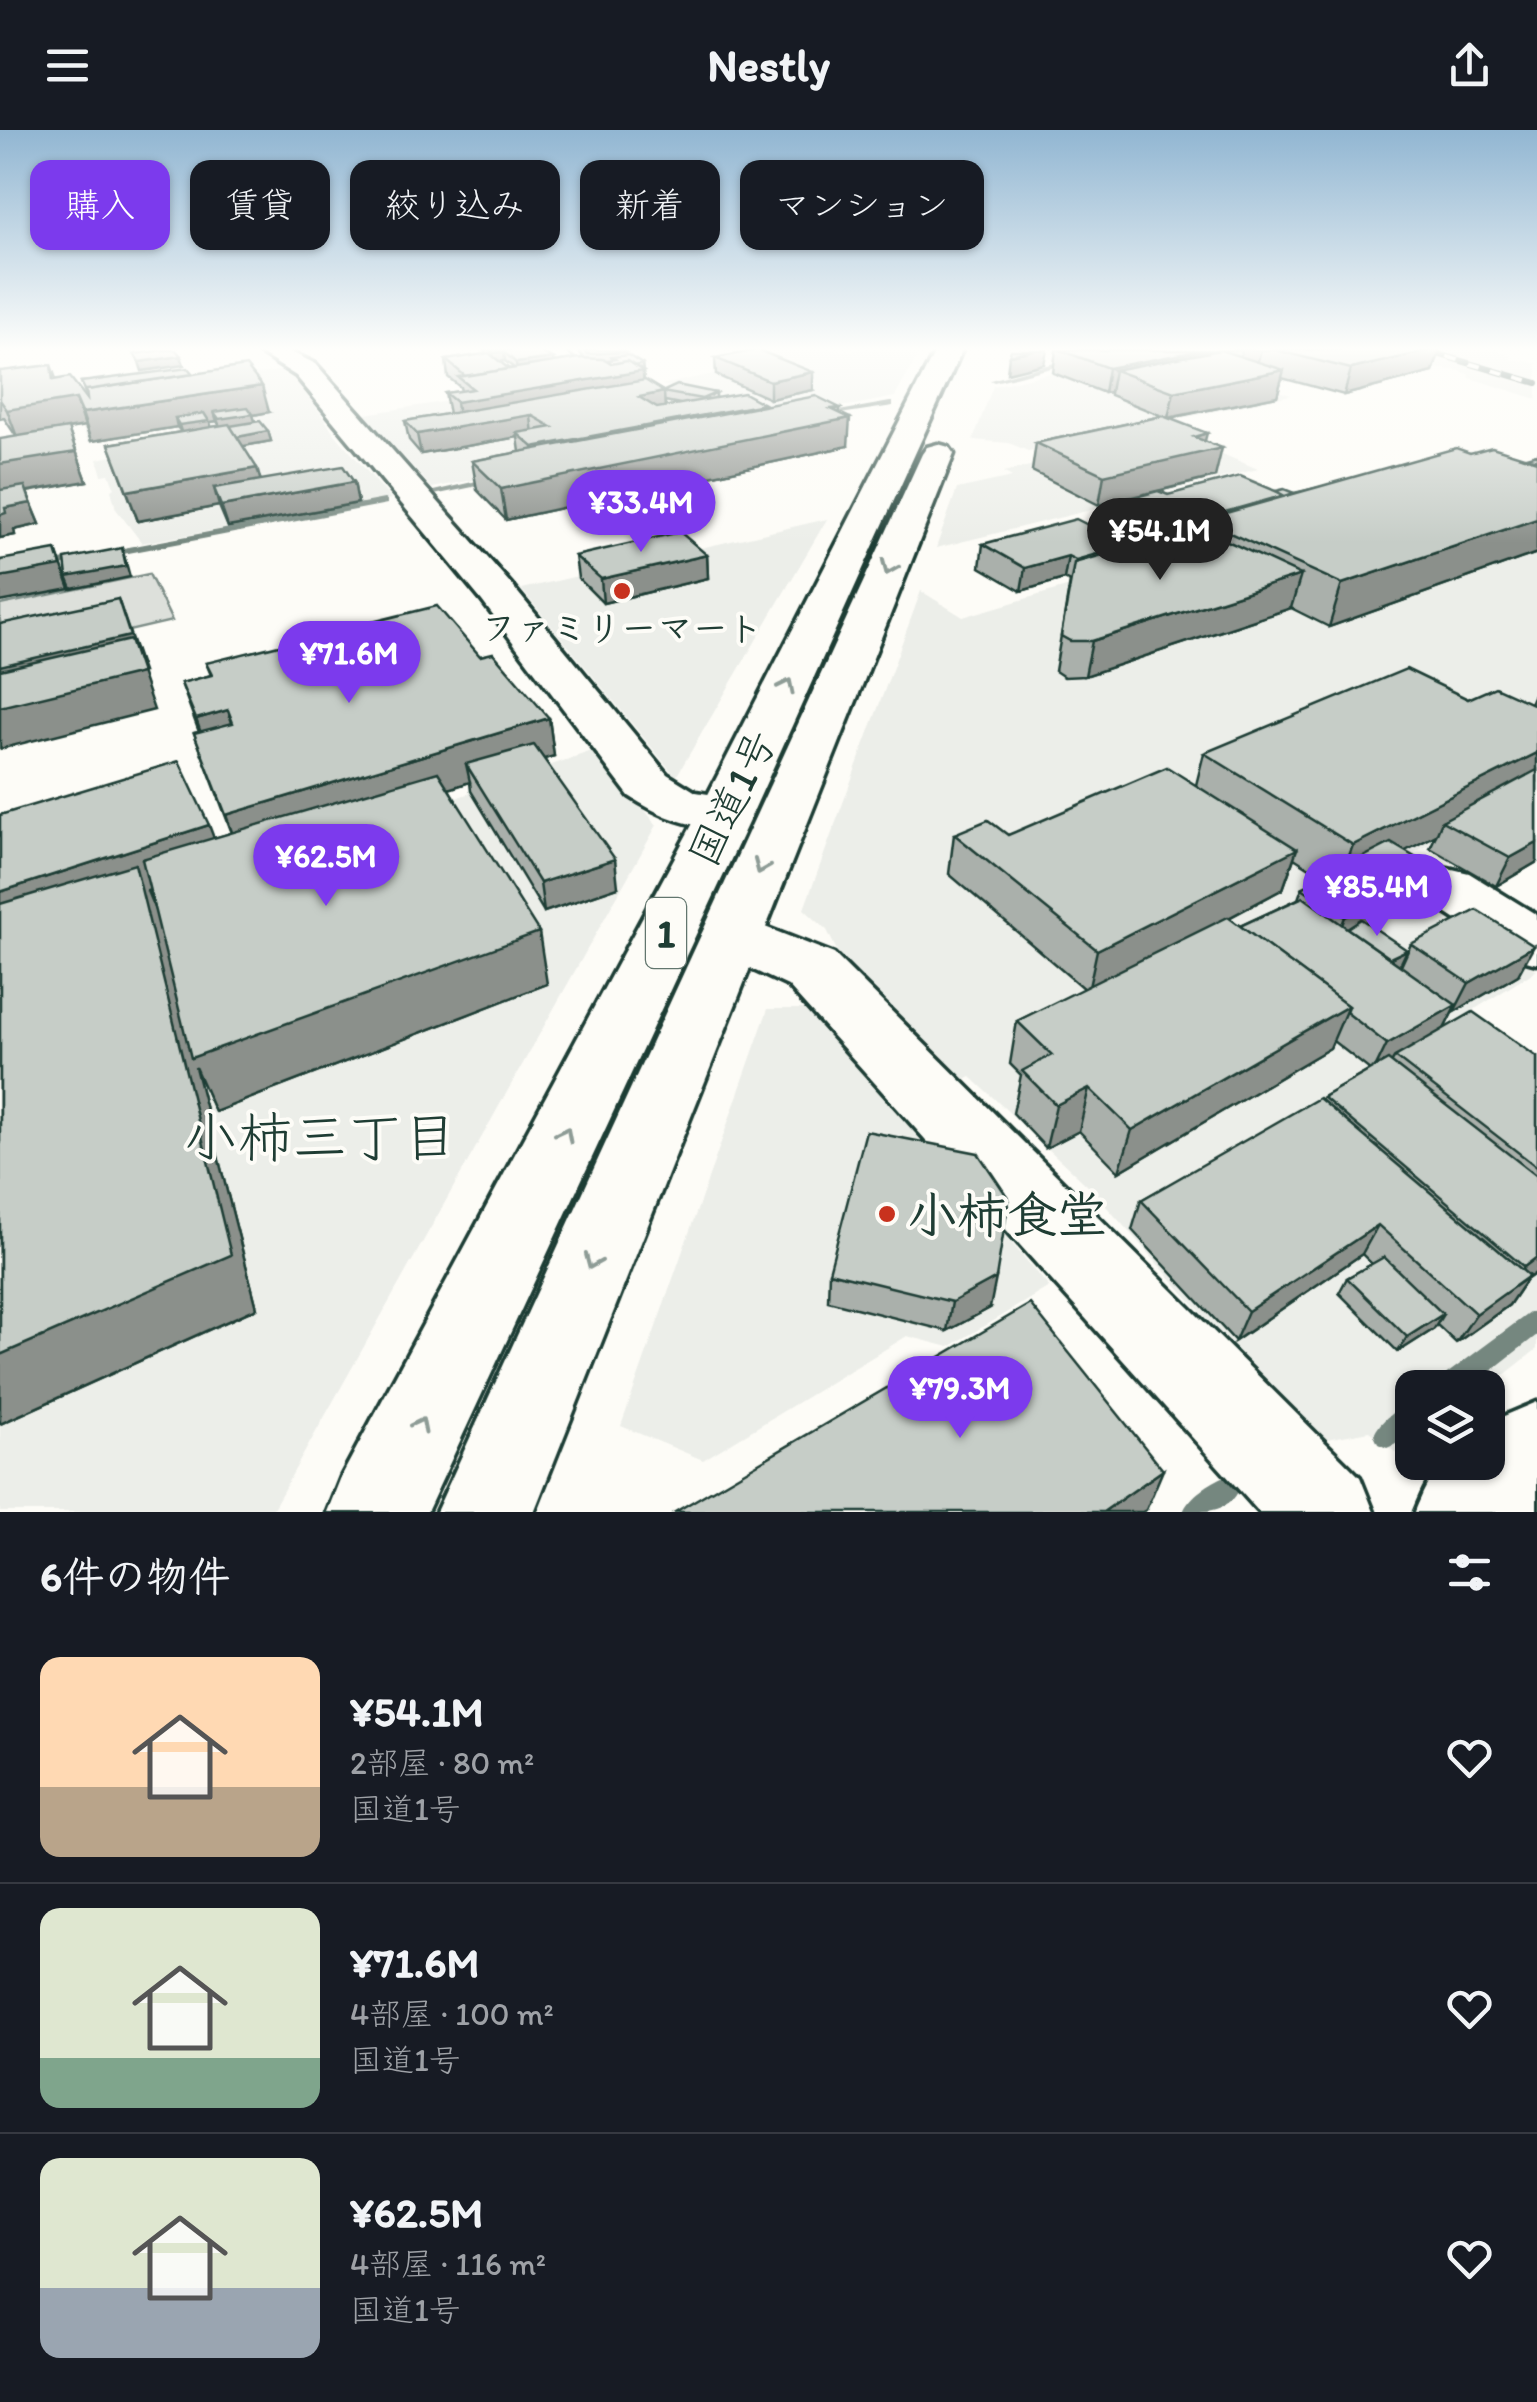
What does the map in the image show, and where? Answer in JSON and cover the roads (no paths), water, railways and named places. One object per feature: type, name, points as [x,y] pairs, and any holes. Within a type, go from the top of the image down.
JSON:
[{"type":"main road","points":[[344,414],[496,592],[648,785],[680,806],[726,812]]},
{"type":"main road","name":"国道1号","points":[[376,1512],[726,812],[918,414]]},
{"type":"main road","name":"国道1号","points":[[485,1512],[954,414]]},
{"type":"main road","points":[[1448,887],[1537,943]]},
{"type":"main road","points":[[732,935],[811,970],[1325,1512]]},
{"type":"main road","points":[[1464,1512],[1537,1448]]},
{"type":"waterway","points":[[434,492],[494,480]]},
{"type":"waterway","points":[[44,566],[384,502]]},
{"type":"waterway","points":[[1473,1370],[1537,1321]]},
{"type":"waterway","points":[[1387,1435],[1395,1429]]},
{"type":"waterway","points":[[1196,1512],[1227,1488]]},
{"type":"place","name":"ファミリーマート","points":[[622,591]]},
{"type":"place","name":"小柿食堂","points":[[887,1214]]},
{"type":"district","name":"小柿三丁目","points":[[320,1137]]}]
